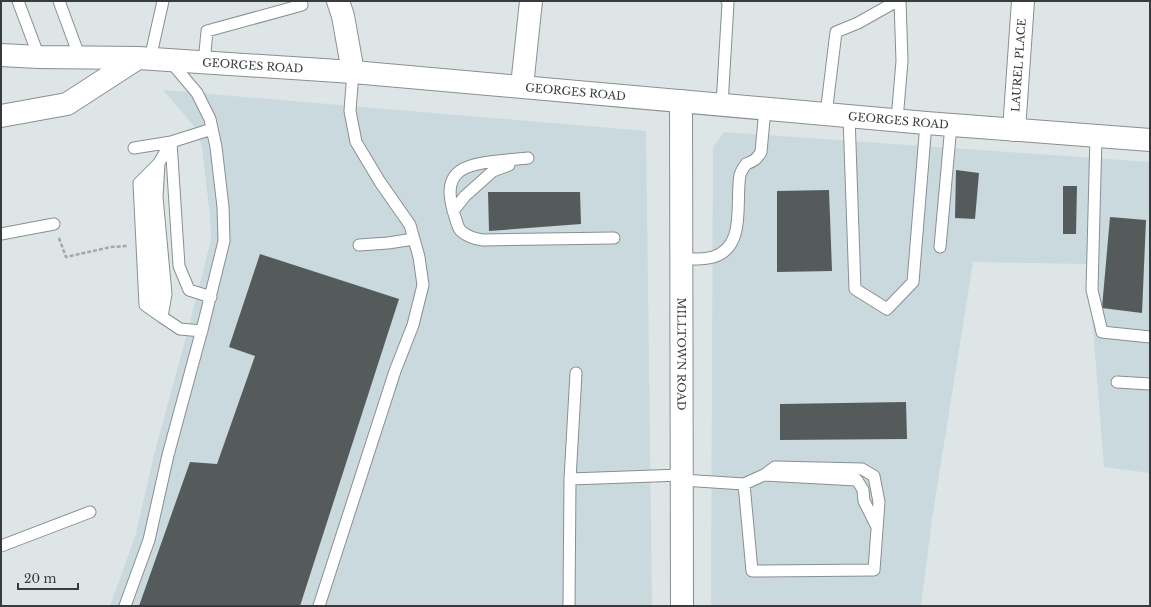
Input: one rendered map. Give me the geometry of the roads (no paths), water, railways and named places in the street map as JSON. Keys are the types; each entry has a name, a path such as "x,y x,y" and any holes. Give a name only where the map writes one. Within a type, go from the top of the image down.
{"street":[{"path":"338,1 343,16 353,72"},
{"path":"522,86 531,1"},
{"name":"LAUREL PLACE","path":"1014,130 1023,1"},
{"name":"GEORGES ROAD","path":"1,55 153,59 353,72 926,123 1150,140"},
{"path":"1,116 67,104 153,59"},
{"name":"MILLTOWN ROAD","path":"681,101 682,606"}],"lane":[{"path":"18,1 39,57"},
{"path":"59,1 80,58"},
{"path":"125,606 149,540 168,455 224,242 223,207 216,147 210,119 197,93 153,59 163,1"},
{"path":"204,63 207,32 302,5 301,1"},
{"path":"722,105 727,1"},
{"path":"826,114 836,32 858,23 899,1 902,61 897,120"},
{"path":"319,606 393,378 413,325 424,285 419,257 410,225 380,182 356,142 350,111 353,72"},
{"path":"682,259 710,258 721,254 728,247 736,234 741,173 746,164 753,162 758,158 761,152 765,109"},
{"path":"849,116 855,289 887,309 913,282 926,123"},
{"path":"940,247 952,125"},
{"path":"134,148 171,142 212,129"},
{"path":"1096,136 1092,290 1102,332 1150,338"},
{"path":"162,317 156,303 148,182 171,142"},
{"path":"171,142 179,266 190,290 210,297"},
{"path":"453,212 465,196 493,171 528,158 478,164 467,167 458,172 453,180 450,192 453,212 460,229 470,238 483,240 614,238"},
{"path":"158,163 139,183 145,305 180,329 202,330"},
{"path":"1,234 54,224"},
{"path":"359,245 414,239"},
{"path":"569,606 570,479 576,373"},
{"path":"1117,382 1150,384"},
{"path":"570,479 682,478 744,484 764,475 775,467 862,469 874,476 878,502 874,570 752,571 744,484"},
{"path":"764,475 857,480 863,490 864,501 877,526"},
{"path":"1,546 90,512"}]}
